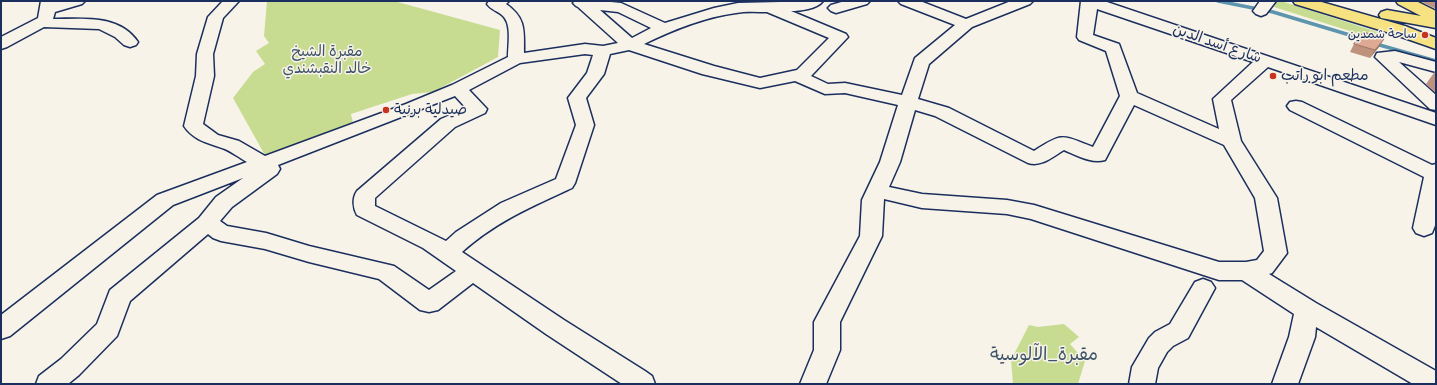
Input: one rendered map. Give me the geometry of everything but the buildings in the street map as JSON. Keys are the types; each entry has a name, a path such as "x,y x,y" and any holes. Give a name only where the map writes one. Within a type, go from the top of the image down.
{"main road":[{"path":"1301,1 1400,24 1436,23"},
{"path":"1328,1 1400,24 1436,44"},
{"path":"1396,1 1400,24"},
{"path":"1404,1 1436,17"}],"street":[{"path":"1,44 23,31 47,10 77,1"},
{"path":"49,384 108,330 119,296 207,223 224,202 270,170 263,163 232,145 211,139 193,126 205,76 205,54 216,17 231,1"},
{"path":"501,1 495,4 510,14 516,25 516,59"},
{"path":"621,8 638,1"},
{"path":"1,329 165,200 412,108 458,89 516,59 585,49 603,51 630,45 664,28 719,11 738,8 798,6 815,1"},
{"path":"836,8 862,1"},
{"path":"906,1 966,24"},
{"path":"813,384 827,350 828,322 871,236 873,200 890,162 921,62 966,24 1025,1"},
{"path":"1089,1 1085,37 1112,48 1129,96 1231,141"},
{"name":"شارع أسد الدين","path":"1089,1 1436,119"},
{"path":"582,2 621,8 664,28"},
{"path":"582,2 630,45 708,70 760,83 803,74 840,37 769,7"},
{"path":"47,10 49,24 98,23 109,26 122,34 130,42"},
{"path":"447,253 464,238 509,208 565,183 585,125 577,98 595,74 603,51"},
{"path":"1436,67 1395,56 1383,57 1436,105"},
{"path":"877,191 922,201 974,206 1007,207 1034,212 1219,271 1246,271 1264,267 1276,253 1266,198 1231,141 1222,99 1266,60"},
{"path":"796,75 825,89 845,88 908,102 942,112 1035,159 1062,142 1098,156 1129,96"},
{"path":"458,89 478,109 448,123 364,196 365,210 431,242 555,327 642,384"},
{"path":"1296,106 1435,172 1424,228"},
{"path":"207,223 221,233 266,242 309,254 386,272 429,303 473,271"},
{"path":"1246,271 1308,310 1436,384"},
{"path":"1142,384 1145,367 1158,345 1164,339 1179,331 1203,288"},
{"path":"1285,384 1302,337 1308,310"}],"green space":[{"name":"مقبرة الشيخ خالد النقبشندي","path":"267,1 394,1 500,30 498,57 433,92 412,94 351,114 355,132 266,157 233,98 253,72 265,64 256,51 269,43 264,36"},
{"path":"1277,1 1384,34 1381,41 1274,7"},
{"name":"مقبرة_الآلوسية","path":"1064,324 1079,337 1070,344 1085,361 1078,384 1013,384 1011,360 1029,325 1038,327"}],"waterway":[{"path":"1218,1 1273,12 1363,39"},
{"path":"1376,44 1436,61"}],"place":[{"name":"ساحة شمدين","path":"1425,35"},
{"name":"مطعم ابو راتب","path":"1273,76"},
{"name":"صيدلية برنية","path":"386,110"}]}
